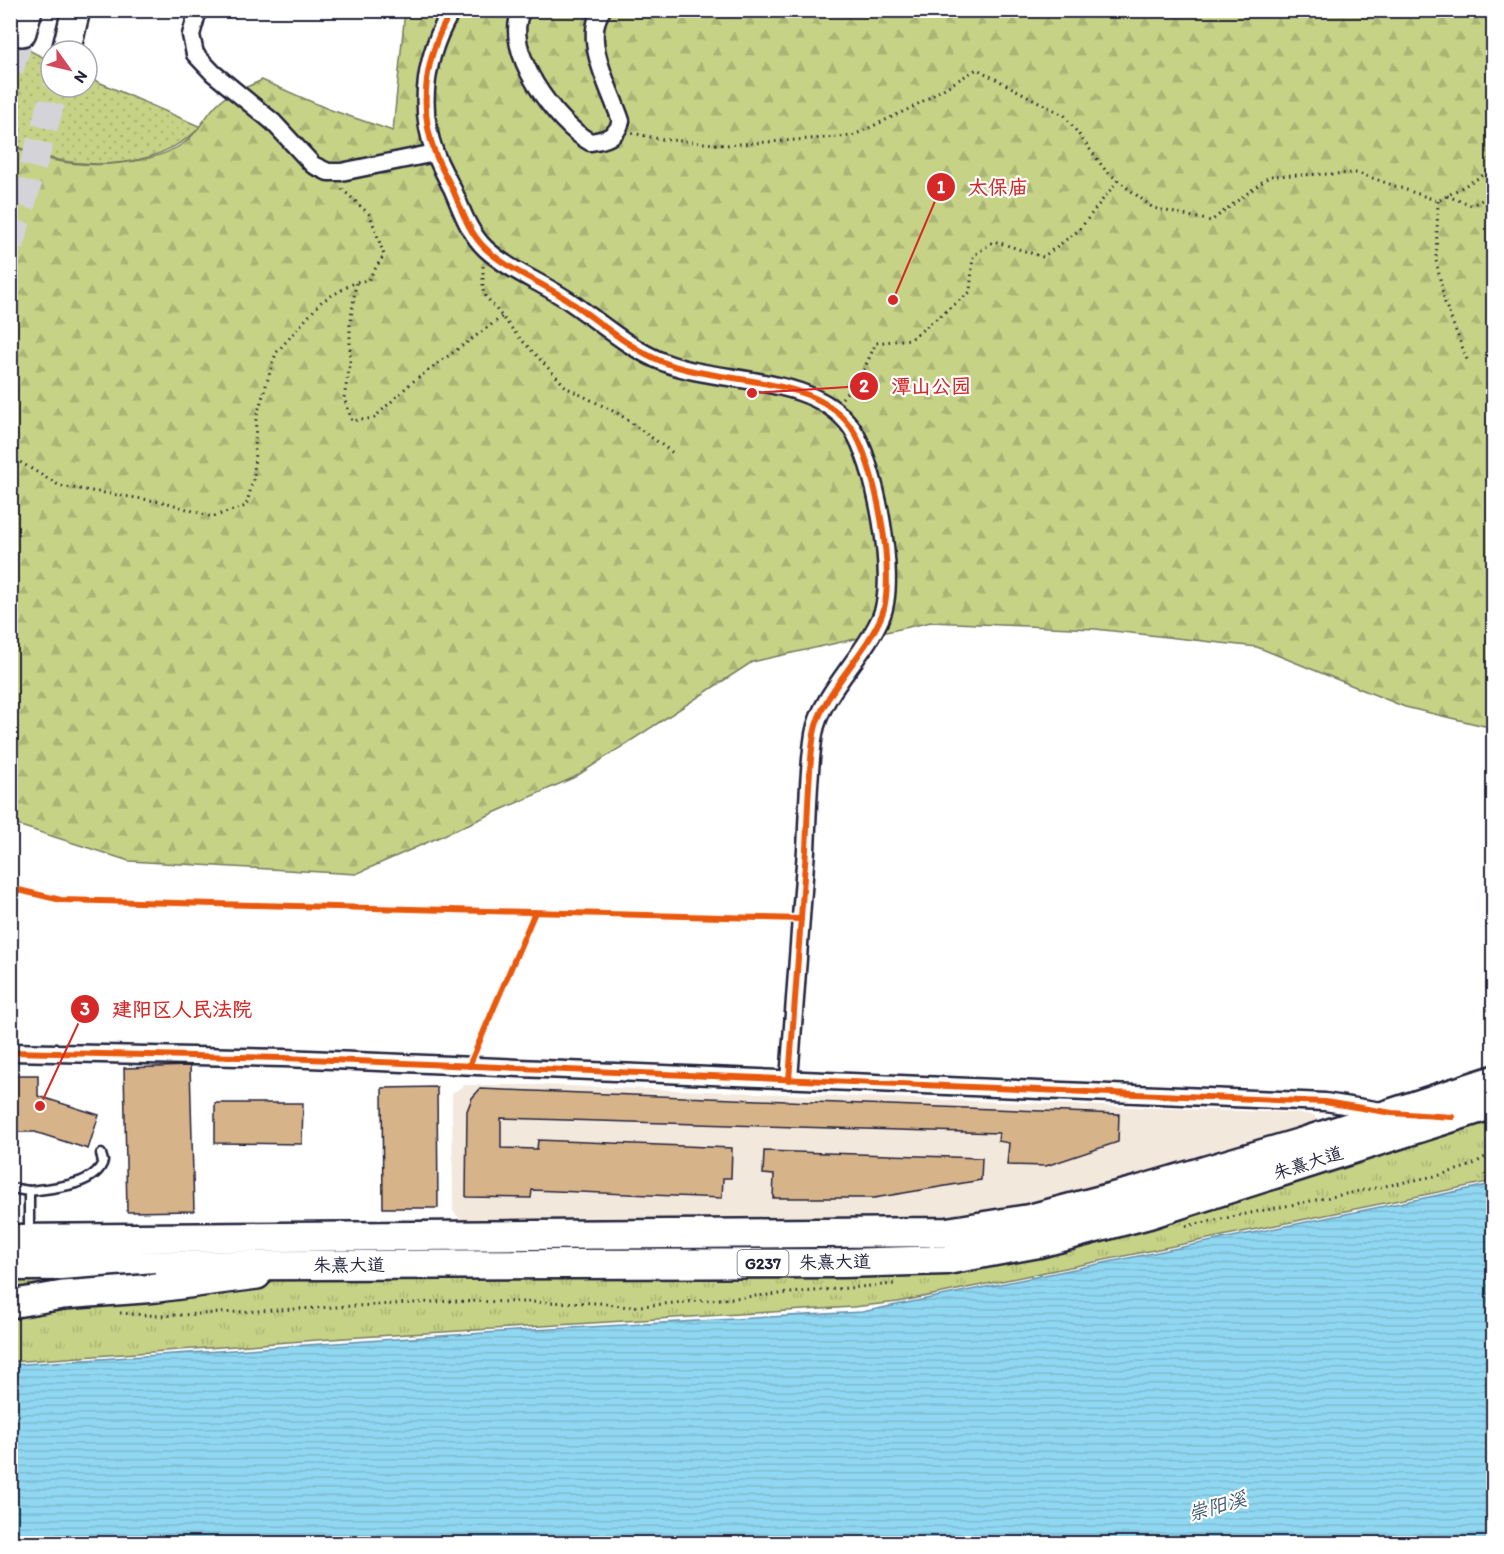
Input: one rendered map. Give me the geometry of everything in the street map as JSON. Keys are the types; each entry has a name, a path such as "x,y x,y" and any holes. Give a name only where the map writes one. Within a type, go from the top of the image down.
{"highway":[{"name":"朱熹大道","path":"20,1239 947,1232 1029,1219 1140,1190 1300,1143 1494,1080"},
{"name":"朱熹大道","path":"10,1266 843,1263 947,1260 1039,1243 1149,1214 1494,1104"}],"main road":[{"path":"69,39 76,10"},
{"path":"10,1304 63,1295 157,1287 337,1265"}],"street":[{"path":"198,10 191,35 195,54 213,73 273,122 313,165 328,172 341,172 435,153"},
{"path":"452,10 434,42 426,75 427,123 435,153 471,231 483,246 503,263 561,295 645,355 688,370 789,388 812,396 849,423 861,443 877,498 889,580 888,597 882,617 817,721 789,1080"},
{"path":"522,10 517,29 522,58 530,75 562,119 590,142 612,137 619,130 621,121 594,41 597,18 602,10"},
{"path":"10,1052 284,1058 1324,1102 1392,1113 1452,1118"}],"lane":[{"path":"10,1188 29,1191 53,1188 96,1173 103,1161 101,1154"},
{"path":"20,1239 29,1191"}],"path":[{"path":"619,130 660,139 726,145 852,136 913,107 977,69 1065,116 1106,171 1153,208 1211,222 1270,176 1358,173 1438,201 1494,169"},
{"path":"10,456 60,486 168,503 212,517 246,506 254,477 256,418 276,353 322,302 356,282 368,280 384,255 370,215 328,172"},
{"path":"832,409 860,378 876,343 911,339 970,292 973,256 994,241 1043,257 1079,230 1118,180"},
{"path":"1447,196 1472,205 1494,194"},
{"path":"1438,201 1436,261 1446,303 1468,362"},
{"path":"483,246 483,293 567,388 619,414 673,453"},
{"path":"356,282 350,325 350,363 344,398 352,421 374,418 411,383 502,317"}],"shaded area":[{"path":"465,1085 539,1085 1294,1113 1314,1115 1319,1123 1104,1190 994,1211 908,1219 463,1222 453,1211 452,1093"}],"green space":[{"path":"405,11 1493,11 1493,728 1405,707 1257,647 1095,629 931,622 752,662 575,777 356,874 129,861 11,823 10,143 27,152 72,163 122,163 146,159 184,143 221,100 262,80 328,109 393,131"},
{"path":"10,29 22,45 39,55 39,99 99,99 99,82 201,127 181,142 160,153 112,164 87,164 62,160 38,155 10,143"},
{"path":"1493,1111 1493,1181 898,1302 853,1307 359,1337 11,1362 11,1277 960,1263"}],"water":[{"name":"崇阳溪","path":"1493,1184 1493,1543 11,1543 11,1365 515,1331 862,1312"}],"building":[{"path":"190,1066 194,1211 127,1212 124,1068"},
{"path":"10,1075 38,1075 38,1096 99,1115 88,1149 35,1132 10,1132"},
{"path":"437,1087 438,1208 383,1208 382,1088"},
{"path":"480,1089 1119,1114 1118,1142 1046,1166 1007,1165 1009,1143 998,1141 999,1133 501,1118 501,1148 537,1149 538,1140 732,1148 731,1178 723,1178 722,1198 532,1190 531,1198 466,1197 467,1111 472,1098"},
{"path":"215,1103 303,1103 302,1144 215,1143"},
{"path":"764,1151 982,1158 981,1180 874,1198 773,1198 774,1175 763,1174"}],"tunnel":[{"path":"10,70 22,32"},
{"path":"10,246 53,99"}],"cycle path":[{"path":"452,10 430,61 426,116 429,135 437,158 466,221 480,243 506,264 561,296 627,343 651,357 686,369 764,383 813,397 834,410 851,427 868,465 876,492 885,549 886,600 874,632 825,704 814,734 809,777 806,850 789,1080"},
{"path":"10,888 61,900 801,919"},
{"path":"469,1066 535,912"},
{"path":"10,1052 284,1058 1325,1102 1392,1113 1452,1117"}],"place":[{"name":"太保庙","path":"893,300"},
{"name":"潭山公园","path":"752,393"},
{"name":"建阳区人民法院","path":"40,1106"}]}
